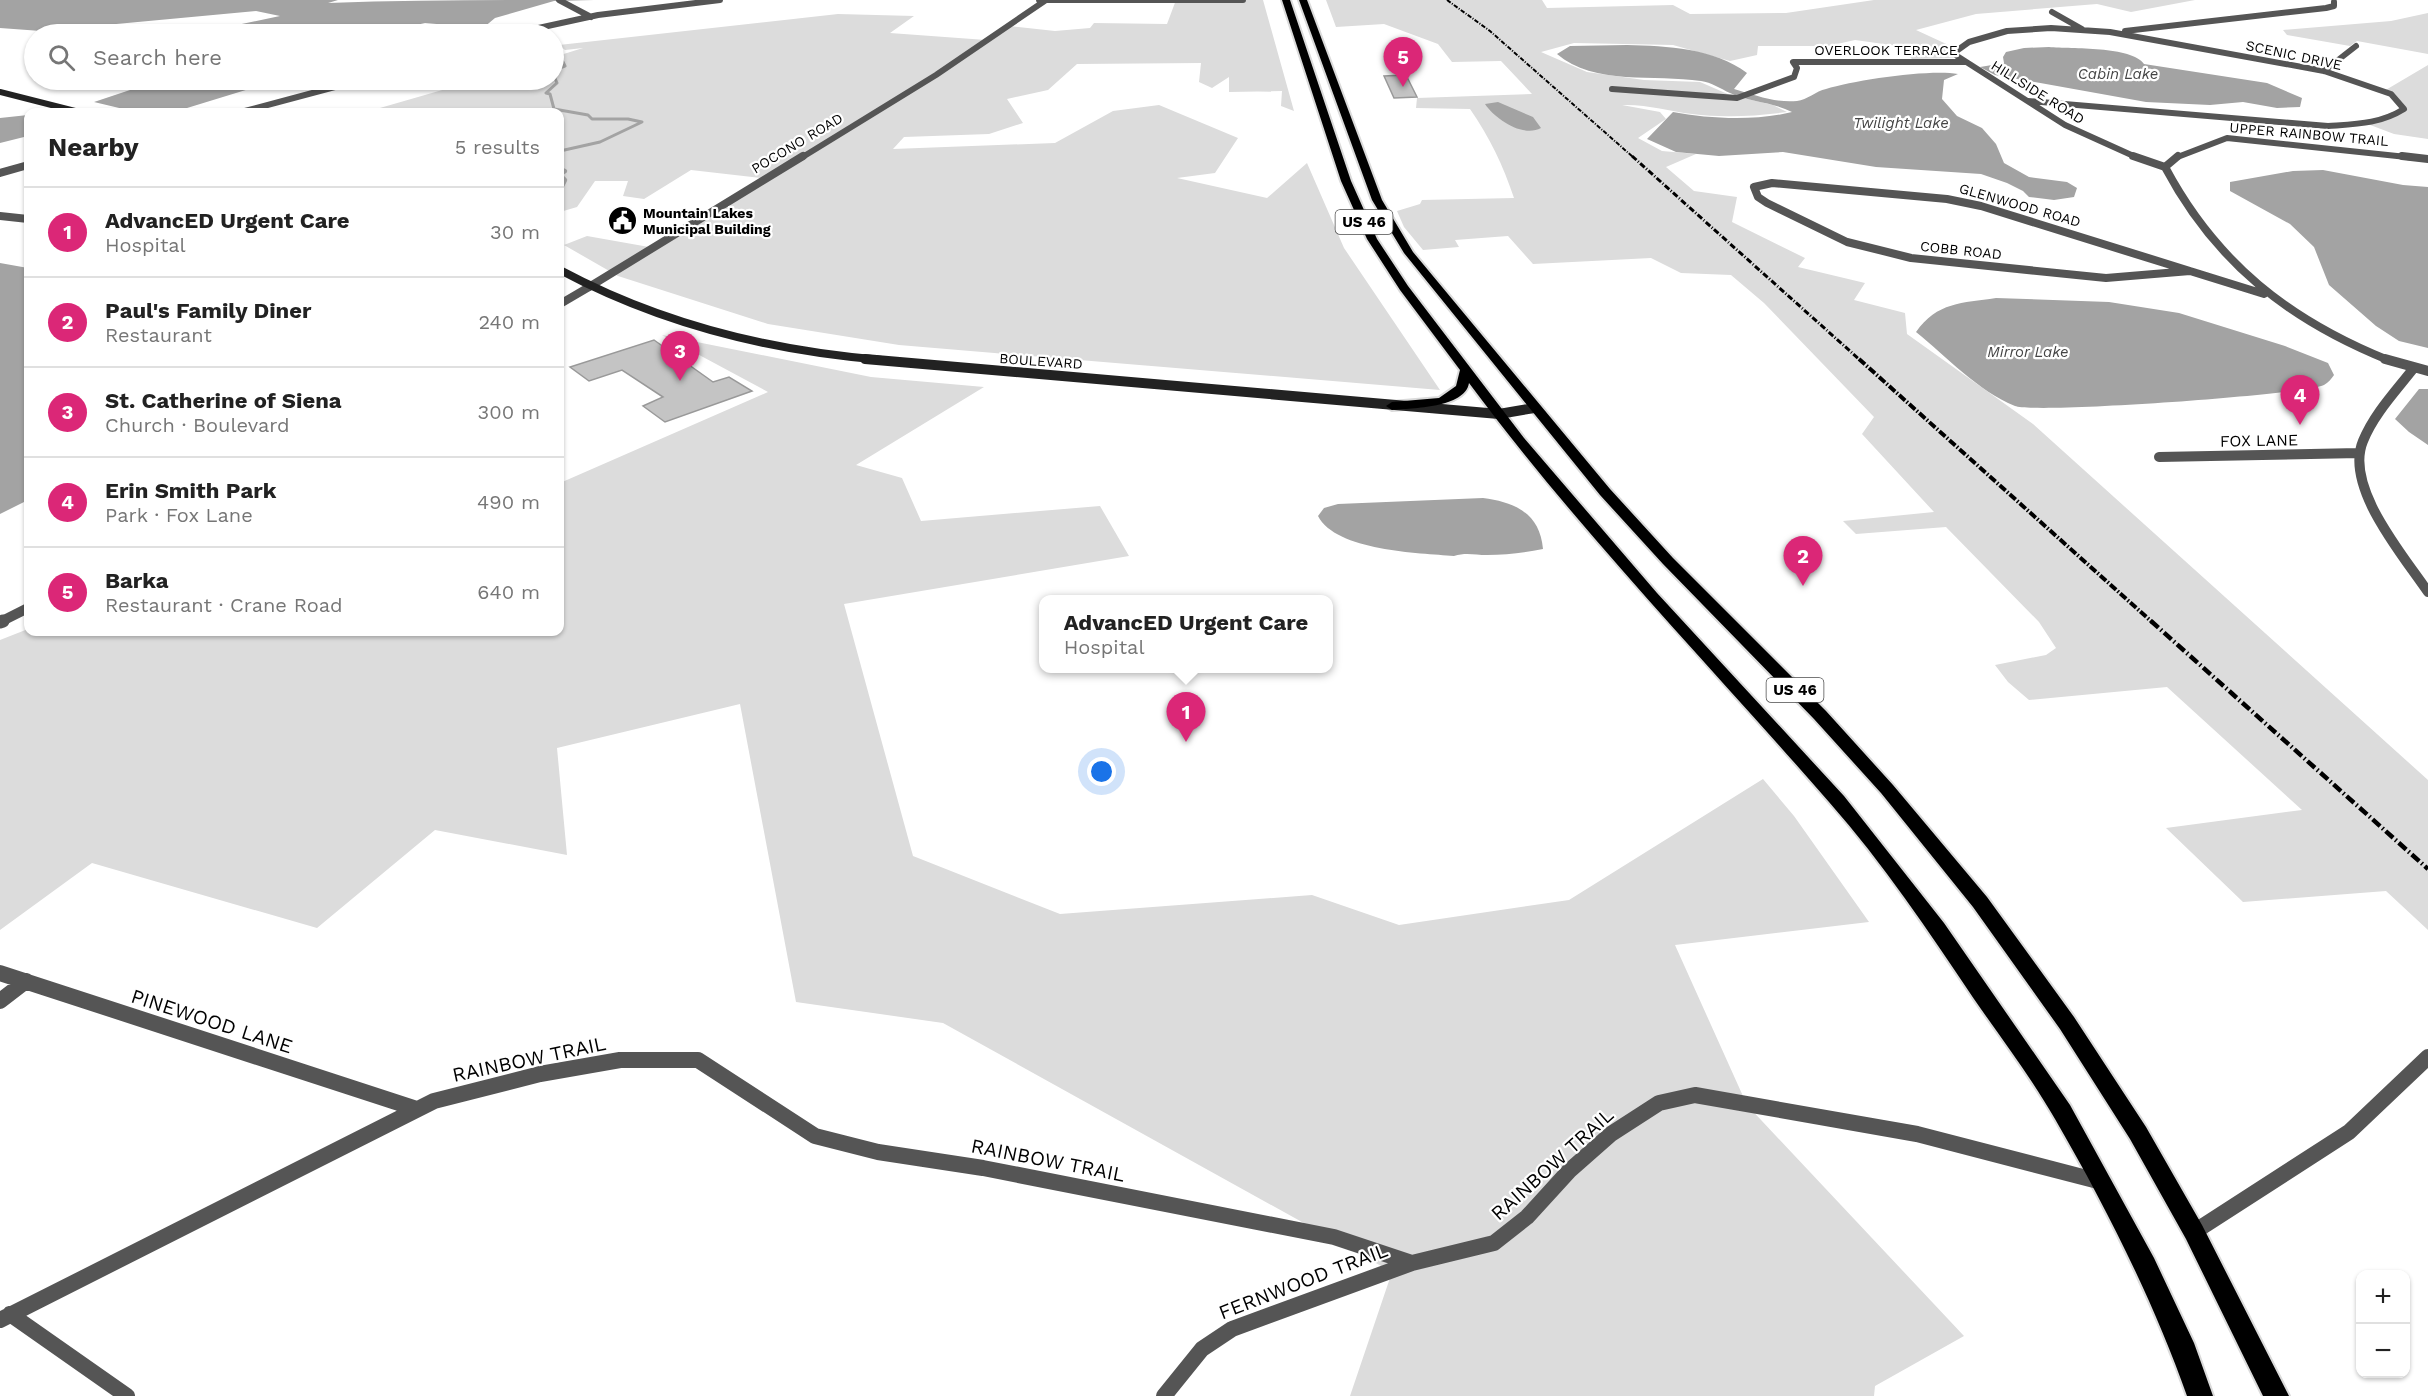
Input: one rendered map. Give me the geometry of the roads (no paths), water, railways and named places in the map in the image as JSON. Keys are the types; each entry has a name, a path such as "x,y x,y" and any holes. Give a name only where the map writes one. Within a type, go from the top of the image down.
{"highway":[{"name":"US 46","path":"1286,0 1346,182 1372,239 1404,288 1465,371 1581,514 1838,800 1937,928 2062,1111 2145,1265 2181,1344 2200,1396"},
{"name":"US 46","path":"1304,0 1377,200 1424,274 1534,408 1652,544 1820,715 1887,789 1980,902 2067,1023 2138,1133 2194,1232 2276,1396"},
{"path":"1392,405 1442,401 1462,388 1465,371"}],"main road":[{"path":"0,92 63,108"},
{"name":"BOULEVARD","path":"564,272 589,286 663,317 796,349 854,358 1499,414 1534,408"}],"street":[{"path":"558,24 591,17 720,0"},
{"path":"1032,0 1243,0"},
{"name":"POCONO ROAD","path":"564,302 936,75 1045,0"},
{"path":"560,2 591,17"},
{"path":"2114,33 2326,8 2334,6 2334,2"},
{"path":"2052,12 2083,30"},
{"name":"SCENIC DRIVE","path":"1966,62 1955,52 1973,39 1986,34 2028,30 2083,30 2114,33 2324,71 2391,94 2404,108 2400,113 2387,117 2342,126 2285,124 2028,101"},
{"path":"2324,71 2356,46"},
{"name":"OVERLOOK TERRACE","path":"1612,89 1737,98 1794,77 1797,68 1793,62 1966,62"},
{"name":"HILLSIDE ROAD","path":"1966,62 2076,130 2118,151 2165,167"},
{"path":"256,108 324,90"},
{"path":"2229,132 2233,118"},
{"name":"UPPER RAINBOW TRAIL","path":"2165,167 2176,157 2229,132 2428,159"},
{"path":"0,172 24,166"},
{"path":"2165,167 2196,221 2264,294 2347,343 2413,369 2428,371"},
{"name":"GLENWOOD ROAD","path":"1761,183 1829,187 1958,201 2033,221 2264,294"},
{"name":"COBB ROAD","path":"1761,183 1754,187 1758,197 1830,235 1862,246 1911,258 2106,278 2192,271"},
{"path":"0,216 24,219"},
{"path":"2413,369 2381,409 2359,453 2360,470 2371,506 2428,592"},
{"name":"FOX LANE","path":"2159,457 2359,453"},
{"path":"0,622 24,610"},
{"name":"PINEWOOD LANE","path":"0,973 417,1109"},
{"path":"0,1001 26,981"},
{"path":"2194,1232 2349,1132 2428,1058"},
{"name":"RAINBOW TRAIL","path":"5,1317 434,1101 540,1074 620,1060 698,1060 815,1136 878,1152 983,1168 1334,1237 1412,1263 1494,1243 1527,1217 1569,1171 1611,1134 1659,1104 1695,1095 1917,1134 2098,1181"},
{"name":"FERNWOOD TRAIL","path":"1164,1396 1202,1349 1232,1329 1412,1263"},
{"path":"5,1317 128,1396"}],"water":[{"path":"0,0 338,0 328,3 594,0 554,1 495,18 488,24 242,24 280,16 256,11 116,24 24,24 24,30 0,28"},
{"name":"Twilight Lake","path":"1627,45 1690,50 1720,58 1747,73 1734,89 1781,101 1801,100 1822,90 1873,79 1912,74 1958,74 1944,80 1942,99 1957,116 1982,128 1996,144 2004,163 2029,177 2067,182 2077,188 2074,197 2054,200 2029,197 2023,191 2007,183 1981,174 1876,167 1783,152 1719,156 1676,152 1647,139 1673,112 1733,118 1763,117 1792,112 1738,96 1705,82 1626,77 1589,71 1557,54 1570,46"},
{"name":"Cabin Lake","path":"2049,47 2114,51 2137,58 2144,64 2267,83 2302,98 2300,107 2277,108 2243,102 2210,105 2146,102 1995,75 1980,67 2004,63 2003,57 2006,52 2024,48"},
{"path":"130,90 246,90 187,108 119,108 94,102"},
{"path":"1498,102 1533,117 1541,128 1526,131 1502,121 1485,104"},
{"path":"24,115 24,137 0,143 0,118"},
{"path":"2323,170 2403,185 2428,187 2428,348 2399,341 2376,326 2329,285 2314,247 2290,224 2230,191 2230,182 2293,171"},
{"path":"0,263 24,267 24,502 0,514"},
{"name":"Mirror Lake","path":"1996,298 2109,302 2179,313 2285,346 2328,363 2334,375 2324,385 2270,394 2116,406 2033,408 2015,406 1988,392 1916,332 1924,322 1942,309 1961,303"},
{"path":"2419,389 2428,389 2428,445 2395,419"},
{"path":"1483,498 1515,506 1524,512 1537,526 1543,549 1522,553 1454,556 1400,551 1342,537 1328,528 1318,516 1324,508 1338,504"}],"waterway":[{"path":"549,90 546,93 550,94 554,108"},
{"path":"564,111 588,115 592,119 628,119 642,122 600,142 564,150"}],"railway":[{"path":"1447,0 1490,31 1634,158"},
{"path":"1632,156 1860,360"},
{"path":"1859,359 2152,622"},
{"path":"2151,621 2428,869"}],"place":[{"name":"Barka","path":"1403,87"},
{"name":"Mountain Lakes Municipal Building","path":"622,221"},
{"name":"St. Catherine of Siena","path":"680,381"},
{"name":"Erin Smith Park","path":"2300,425"},
{"name":"Paul's Family Diner","path":"1803,586"},
{"name":"AdvancED Urgent Care","path":"1186,742"}]}
